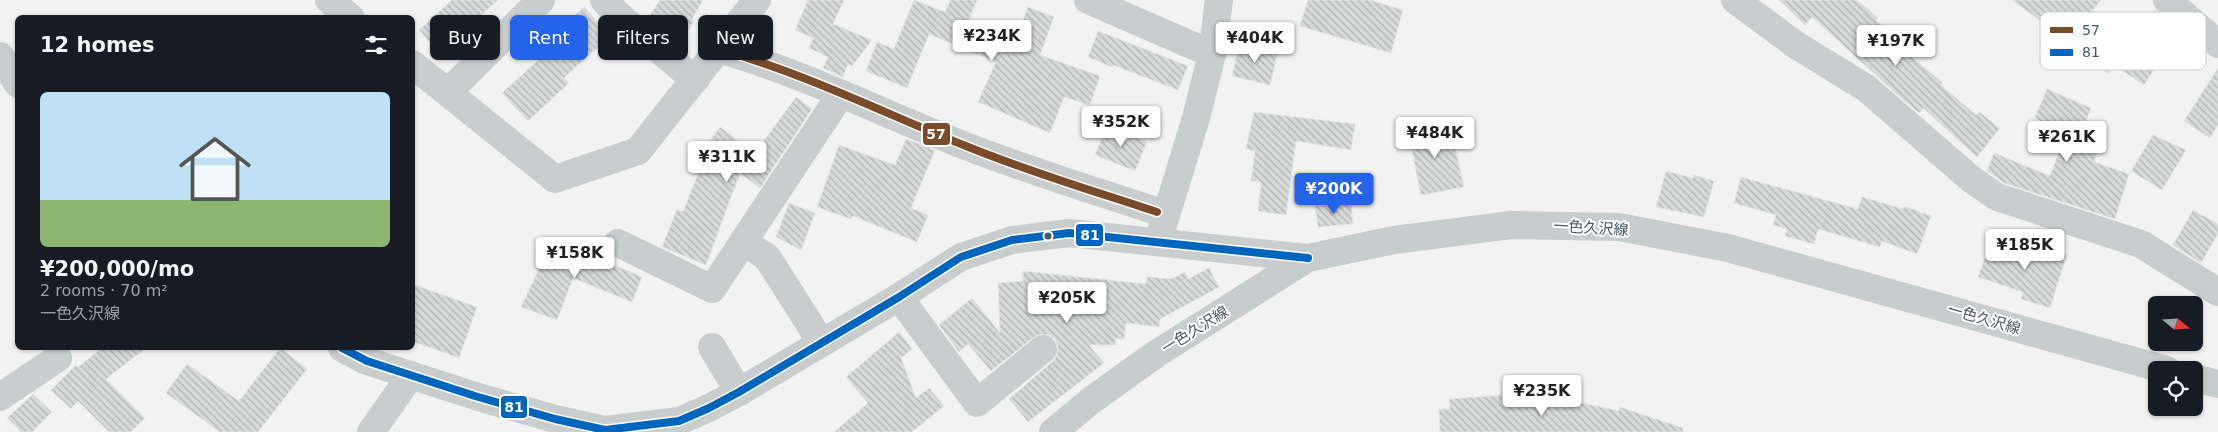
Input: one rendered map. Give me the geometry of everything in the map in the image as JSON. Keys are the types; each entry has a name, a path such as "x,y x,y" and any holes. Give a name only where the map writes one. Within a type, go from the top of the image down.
{"main road":[{"name":"一色久沢線","path":"1053,432 1093,399 1156,354 1308,258 1394,240 1511,225 1619,227 1728,248 2148,365"},
{"path":"2203,380 2218,384"}],"street":[{"path":"328,0 347,15"},
{"path":"604,0 695,80"},
{"path":"745,15 757,0"},
{"path":"1088,0 1212,54"},
{"path":"1159,241 1165,214 1196,118 1212,54 1219,0"},
{"path":"1735,0 1796,45 1866,88 1971,179 1997,197 2140,244 2218,292"},
{"path":"2167,0 2181,12"},
{"path":"448,92 503,53 545,5"},
{"path":"2206,34 2218,44"},
{"path":"0,56 15,79"},
{"path":"415,66 555,179 638,151 710,60"},
{"path":"748,60 841,94 968,147 1165,214"},
{"path":"618,242 712,289 841,94"},
{"path":"346,350 367,361 555,419 605,430 633,429 679,421 740,392 899,297 960,257 1012,240 1069,233 1308,258"},
{"path":"743,242 767,256 821,342"},
{"path":"899,297 977,403 1043,349"},
{"path":"712,347 740,392"},
{"path":"0,397 58,358"},
{"path":"371,432 411,375"}],"building":[{"path":"452,0 498,0 481,15 436,15"},
{"path":"660,0 703,0 688,30 688,15 650,15"},
{"path":"808,0 844,0 833,24 872,40 852,66 848,64 843,77 823,68 828,57 809,48 813,38 795,30"},
{"path":"914,0 945,12 950,0 977,0 968,22 972,23 970,28 1014,45 1028,7 1054,17 1040,55 1100,76 1090,105 1064,97 1050,133 978,102 996,62 929,34 907,88 866,71 877,42 894,49"},
{"path":"1308,0 1370,0 1403,10 1391,53 1300,26"},
{"path":"1779,0 1857,0 1899,40 1896,44 1943,83 1941,85 1976,115 1979,112 2000,128 1977,157 1923,108 1919,113 1900,97 1812,17 1805,25"},
{"path":"2012,0 2101,0 2091,12 2040,12 2040,21"},
{"path":"584,7 598,23 598,47 588,56 588,15 575,15"},
{"path":"430,20 430,42 419,30"},
{"path":"1098,31 1188,66 1178,90 1088,57"},
{"path":"1240,42 1278,51 1270,85 1232,76"},
{"path":"538,60 584,60 564,78 569,83 528,121 502,93"},
{"path":"2218,68 2218,125 2210,138 2184,121"},
{"path":"2122,70 2154,70 2144,85"},
{"path":"2047,89 2091,108 2078,140 2099,148 2094,162 2129,174 2115,219 2004,183 1987,171 1994,153 2050,176 2063,141 2035,117"},
{"path":"796,97 812,109 760,188 740,173 706,265 662,247 677,209 683,212 703,161 698,157 720,127 755,153"},
{"path":"1254,112 1355,124 1351,150 1296,141 1286,215 1258,211 1261,182 1251,181 1255,151 1246,149"},
{"path":"1432,120 1436,136 1452,133 1464,187 1421,195 1407,126"},
{"path":"1107,126 1147,142 1135,171 1095,155"},
{"path":"2153,135 2186,150 2162,190 2131,171"},
{"path":"906,139 935,150 911,208 928,215 917,242 853,216 851,219 817,207 839,145 895,165"},
{"path":"1666,171 1693,178 1694,175 1714,181 1704,217 1656,207"},
{"path":"1741,177 1858,209 1862,197 1903,209 1904,206 1931,216 1917,254 1882,241 1880,247 1818,229 1814,244 1785,236 1787,229 1773,225 1776,215 1734,203"},
{"path":"789,203 815,213 801,250 776,237"},
{"path":"1351,203 1353,224 1318,227 1315,206"},
{"path":"2193,210 2218,224 2218,234 2201,263 2173,245"},
{"path":"553,239 642,277 632,302 573,278 557,320 521,307"},
{"path":"1992,239 2035,254 2038,245 2067,254 2050,308 2021,299 2023,292 1978,277"},
{"path":"1209,268 1219,287 1160,319 1159,327 1126,323 1124,339 1115,338 1116,345 1089,345 1104,363 1028,422 1009,399 1053,361 1057,355 1058,347 1055,339 1049,335 1041,334 1034,337 991,371 968,344 959,352 939,325 972,298 1000,333 998,283 1023,281 1023,271 1146,284 1147,277 1171,279 1185,272 1188,279"},
{"path":"415,285 477,307 459,358 415,342"},
{"path":"899,332 912,349 901,358 916,398 929,388 944,406 912,432 834,432 868,403 846,377"},
{"path":"99,350 143,350 106,379 145,418 131,432 109,432 78,401 71,409 51,390 76,365 78,367"},
{"path":"278,350 283,350 307,369 258,432 220,432 166,393 187,364 239,401"},
{"path":"33,394 52,412 32,432 21,432 7,418"},
{"path":"1506,395 1563,399 1619,411 1620,407 1683,428 1683,432 1440,432 1439,409 1450,409 1449,399"}],"transit line":[{"name":"57","path":"753,60 813,82 966,146 1062,181 1157,212"},
{"name":"81","path":"346,350 367,361 475,396 555,419 605,430 679,421 709,408 899,297 961,257 1012,240 1069,233 1308,258"}]}
